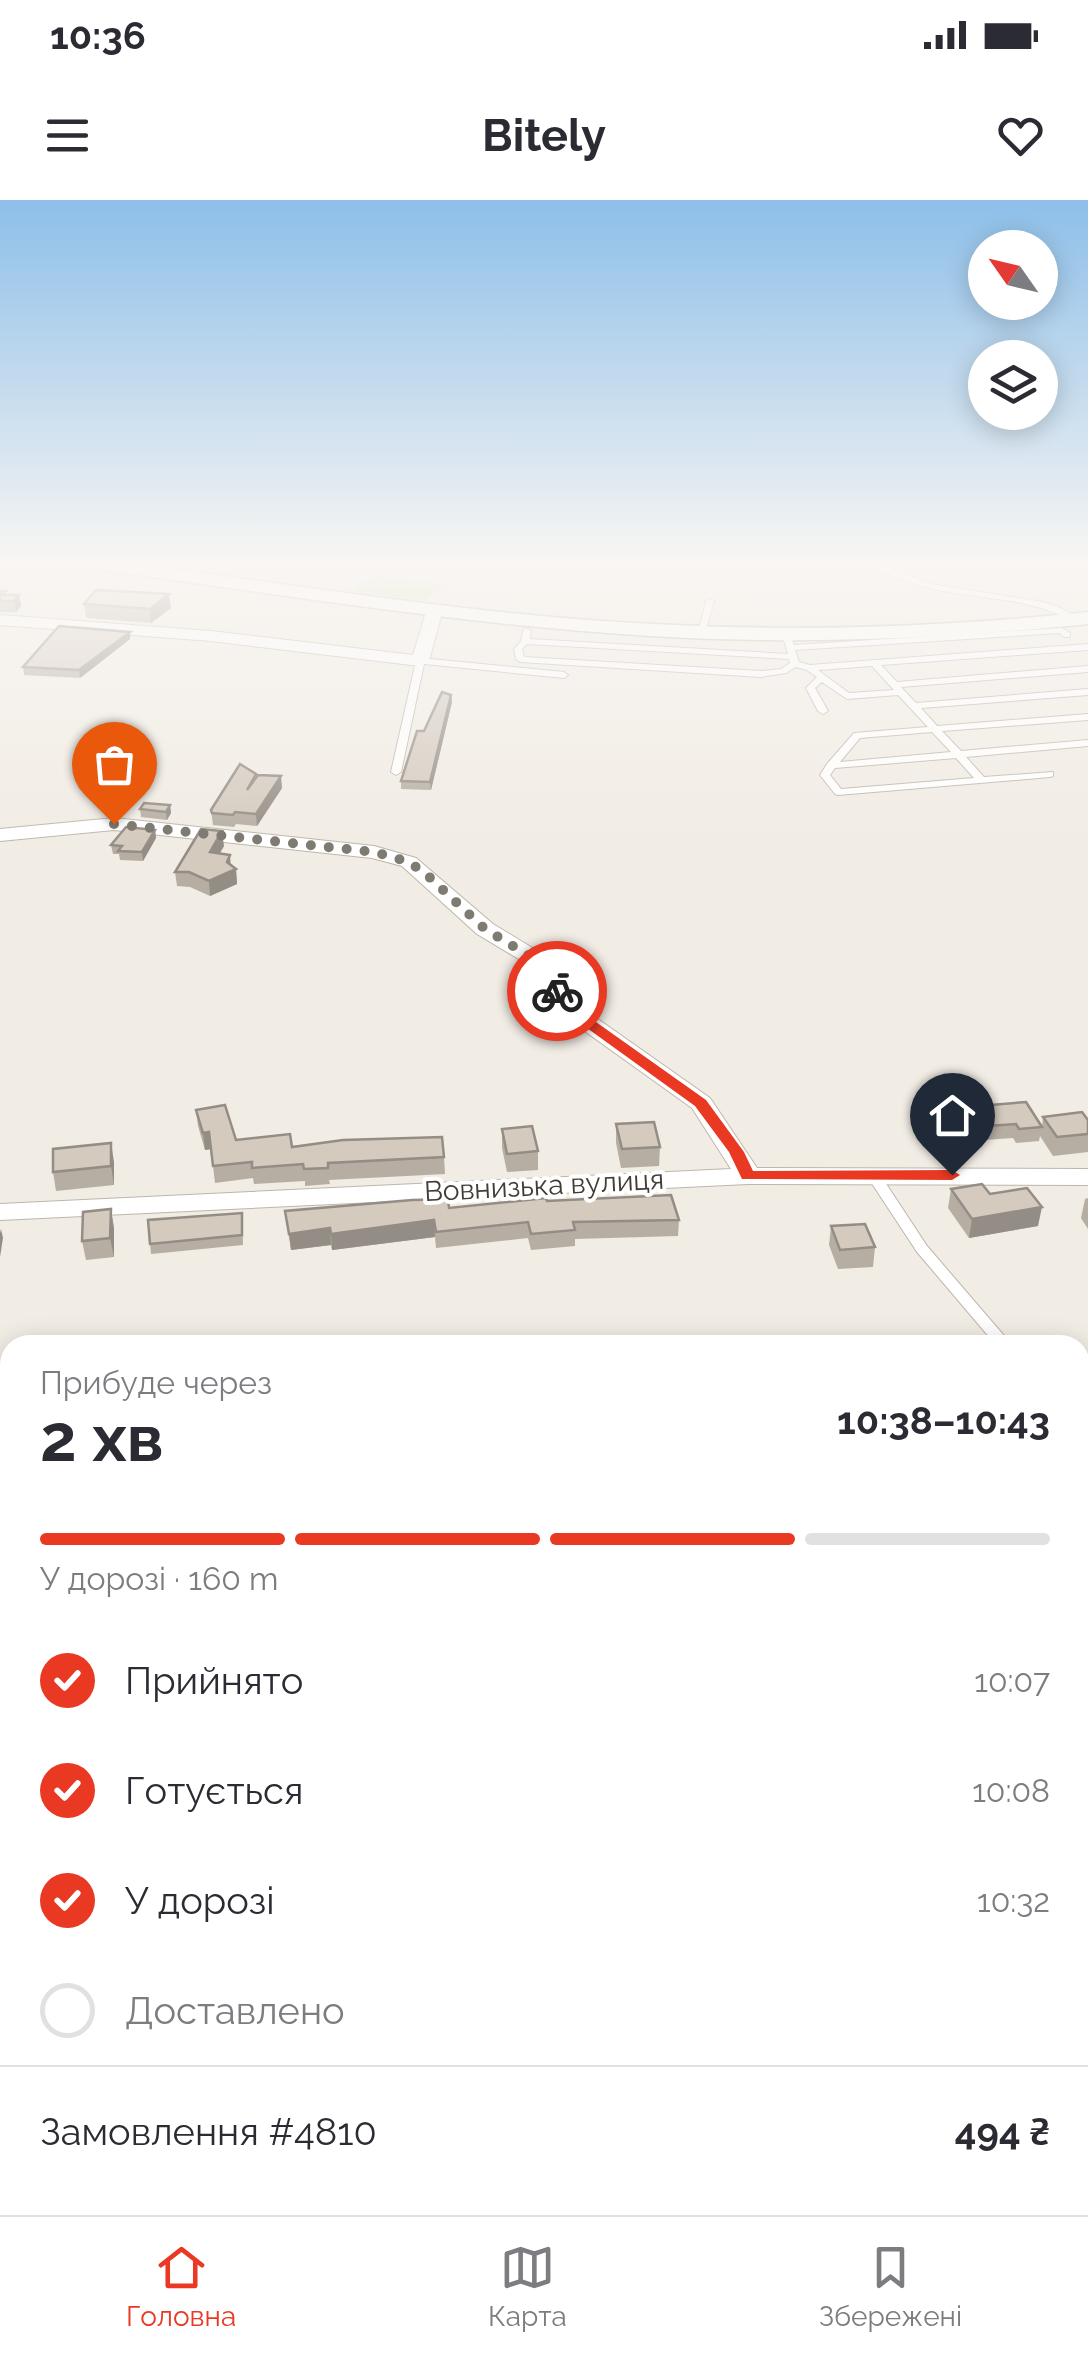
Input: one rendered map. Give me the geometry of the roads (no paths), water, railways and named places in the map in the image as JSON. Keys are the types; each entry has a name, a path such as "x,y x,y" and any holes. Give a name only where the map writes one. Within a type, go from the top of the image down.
{"street":[{"path":"400,659 421,659"},
{"path":"0,835 114,824 374,852 409,862 485,929 541,963 566,1007 701,1103 748,1176"},
{"name":"Вовнизька вулиця","path":"0,1212 748,1176 1088,1177"}],"lane":[{"path":"521,659 761,674 783,671 788,659"},
{"path":"800,659 820,679 847,696 1088,668"},
{"path":"810,668 927,659"},
{"path":"396,772 420,662 564,675"},
{"path":"874,663 981,779"},
{"path":"820,679 810,688 822,711"},
{"path":"914,706 1088,692"},
{"path":"1050,774 838,792 825,774 856,735 1088,716"},
{"path":"830,766 1088,743"},
{"path":"874,1176 922,1250 995,1335"}]}
